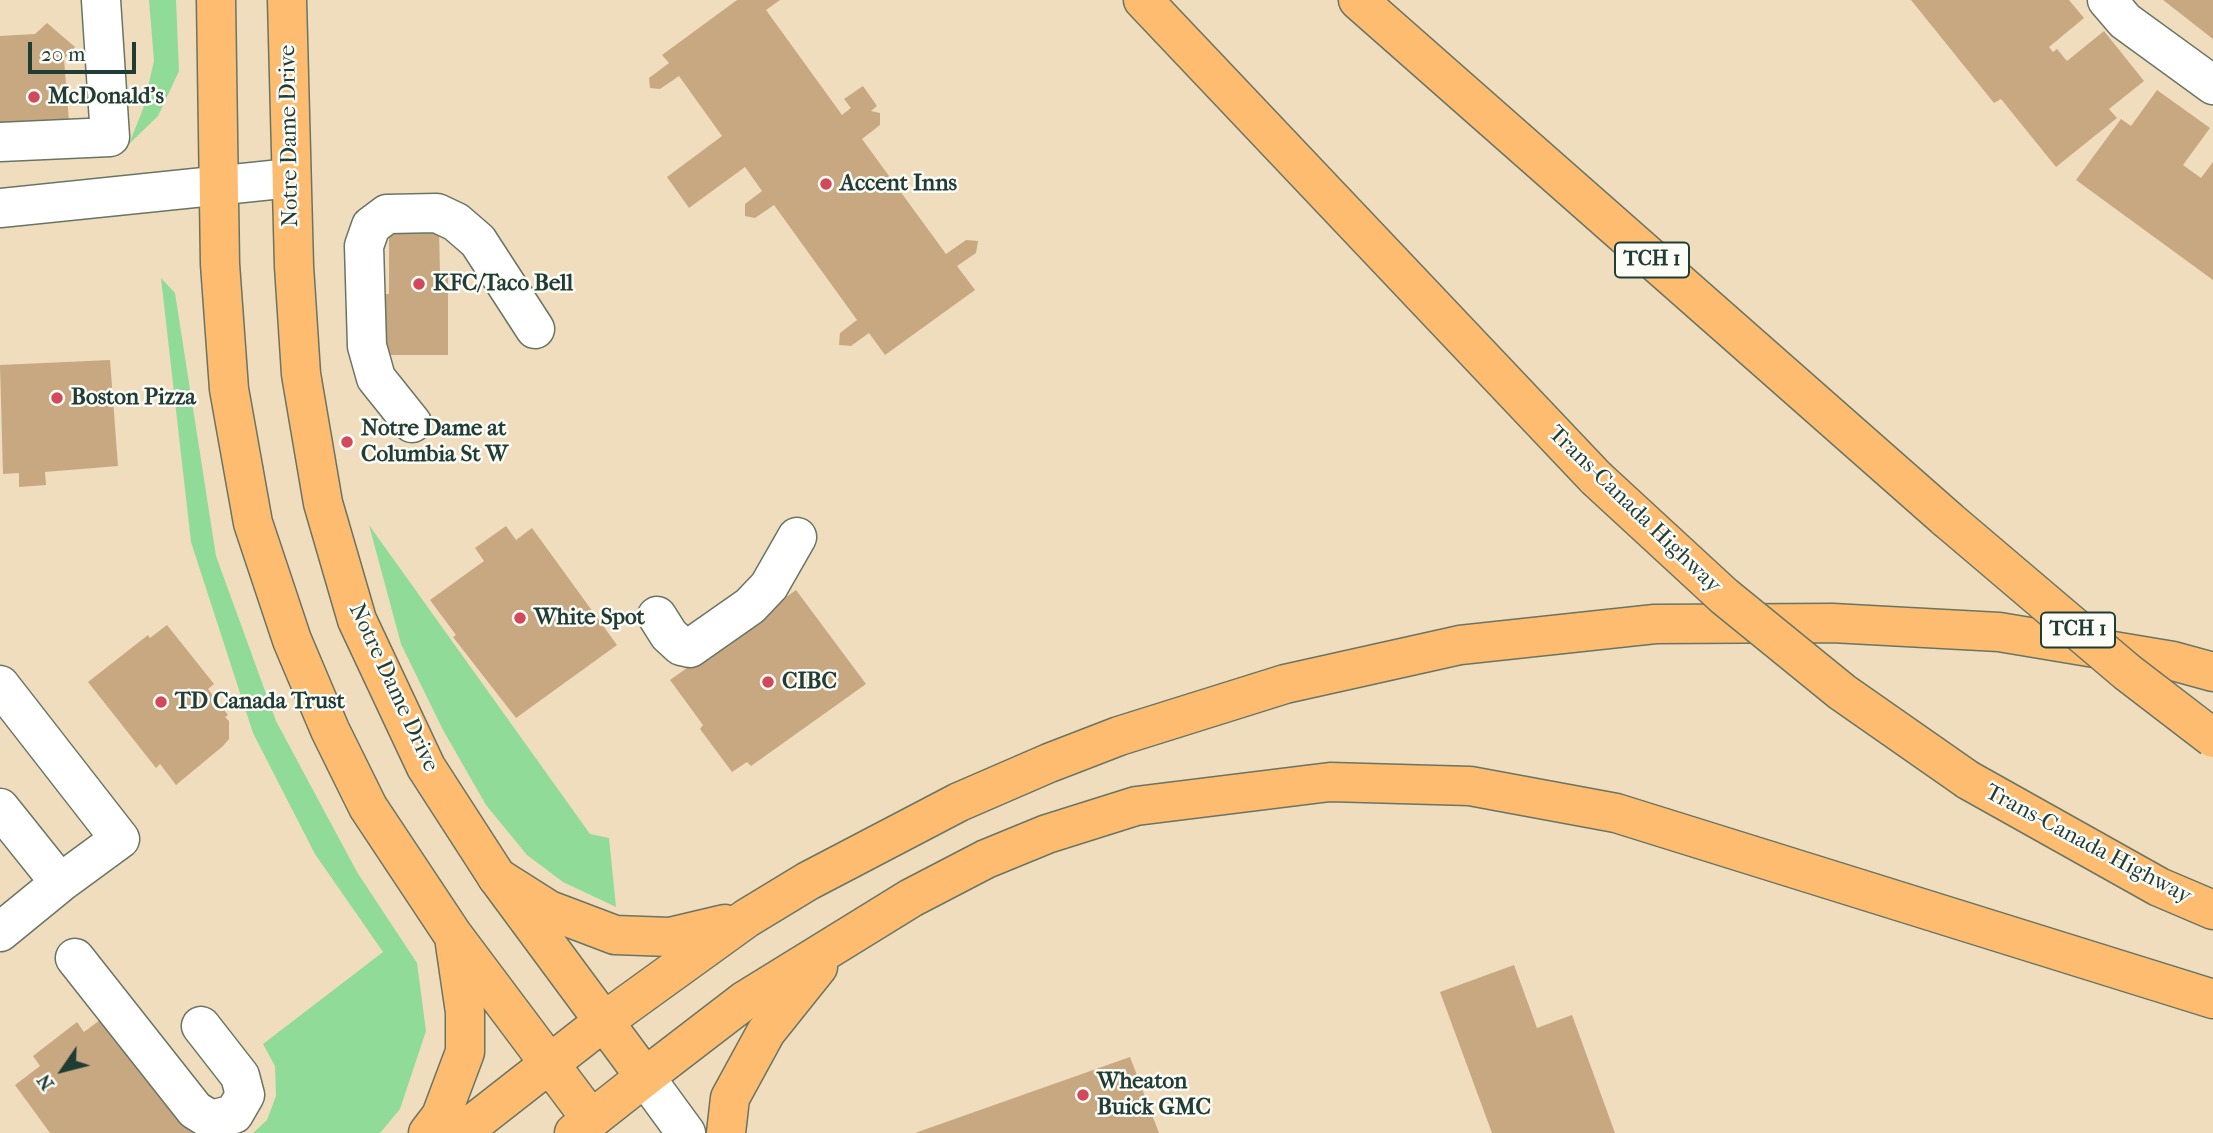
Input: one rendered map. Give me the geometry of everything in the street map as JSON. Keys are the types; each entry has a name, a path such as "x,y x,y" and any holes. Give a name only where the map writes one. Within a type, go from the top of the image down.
{"main road":[{"path":"216,0 220,264 229,389 253,523 292,639 330,730 368,807 453,935 549,1064 589,1128 645,1077 744,1001 911,898 986,859 1047,834 1136,806 1330,782 1470,786 1616,813 2213,999"},
{"name":"Notre Dame Drive","path":"287,0 291,178 301,374 323,503 357,620 426,767 497,877 645,1077"},
{"name":"Trans-Canada Highway","path":"1143,0 1595,478 1724,596 1842,692 1968,780 2159,887 2213,910"},
{"name":"TCH 1","path":"1358,0 1947,519 2127,672 2213,738"},
{"path":"461,1133 603,1022 747,918 808,881 959,802 1049,763 1119,736 1285,684 1460,645 1655,624 1832,623 1998,632 2173,661 2213,672"},
{"path":"497,877 549,910 615,935 670,937 747,918"},
{"path":"428,1133 441,1116 465,1052 465,1012 453,935"},
{"path":"726,1133 730,1098 766,1032 836,944"}],"street":[{"path":"0,142 110,137 101,0"},
{"path":"2107,0 2125,21 2213,85"},
{"path":"0,208 291,178"},
{"path":"412,423 376,378 367,346 364,246 371,226 387,214 437,213 456,222 478,240 535,329"},
{"path":"657,616 669,635 681,646 690,648 760,596 769,586 797,537"},
{"path":"0,685 120,839 0,932"},
{"path":"0,808 60,883"},
{"path":"75,958 195,1110 211,1120 234,1114 245,1095 240,1076 201,1026"},
{"name":"Notre Dame Drive","path":"645,1077 687,1133"}],"green space":[{"path":"149,0 176,0 179,71 158,116 129,144 143,109 154,61"},
{"path":"161,278 175,293 216,556 276,721 357,872 417,963 426,1031 400,1109 380,1133 253,1133 267,1120 276,1096 275,1066 263,1044 383,952 315,854 253,733 191,542"},
{"path":"369,525 590,834 609,838 616,907 563,882 527,855 486,805 443,730 401,644"}],"building":[{"name":"Accent Inns","path":"737,0 780,0 766,10 842,115 851,108 844,99 863,86 877,106 871,111 880,113 880,125 862,139 946,254 966,240 978,241 976,253 957,266 975,290 885,355 869,333 851,346 839,345 840,333 857,320 774,205 755,218 745,216 745,204 762,191 745,167 689,208 667,177 722,136 679,76 660,89 650,88 649,78 669,63 662,55"},
{"path":"1911,0 2069,0 2084,18 2049,47 2053,52 2057,49 2067,61 2104,31 2144,81 2109,109 2117,118 2056,167 2001,99 1994,103"},
{"path":"2163,0 2213,0 2213,39"},
{"name":"McDonald's","path":"47,23 75,47 64,59 70,134 0,137 0,36 35,34"},
{"path":"2157,90 2210,128 2183,165 2201,178 2213,162 2213,280 2076,180 2121,119 2131,126"},
{"name":"KFC/Taco Bell","path":"439,229 440,273 448,273 448,355 382,355 382,294 389,294 389,230"},
{"name":"Boston Pizza","path":"110,360 118,466 45,472 46,485 19,487 19,473 3,474 0,365"},
{"name":"White Spot","path":"506,526 516,540 532,528 617,645 516,718 453,637 456,635 430,600 484,561 475,548"},
{"name":"CIBC","path":"796,590 866,684 751,766 747,762 732,772 700,729 703,725 670,680"},
{"name":"TD Canada Trust","path":"167,625 214,684 208,689 228,715 225,717 229,721 229,739 176,785 160,764 156,768 88,682 148,635 150,638"},
{"path":"1514,965 1537,1028 1572,1015 1615,1133 1492,1133 1440,992"},
{"path":"112,1011 196,1133 50,1133 15,1085 40,1066 33,1056 77,1022 84,1032"},
{"name":"Wheaton Buick GMC","path":"1130,1057 1159,1133 915,1133"}],"place":[{"name":"McDonald's","path":"34,97"},
{"name":"Accent Inns","path":"826,184"},
{"name":"KFC/Taco Bell","path":"419,284"},
{"name":"Boston Pizza","path":"57,398"},
{"name":"Notre Dame at Columbia St W","path":"347,442"},
{"name":"White Spot","path":"520,618"},
{"name":"CIBC","path":"768,682"},
{"name":"TD Canada Trust","path":"161,702"},
{"name":"Wheaton Buick GMC","path":"1083,1095"}]}
